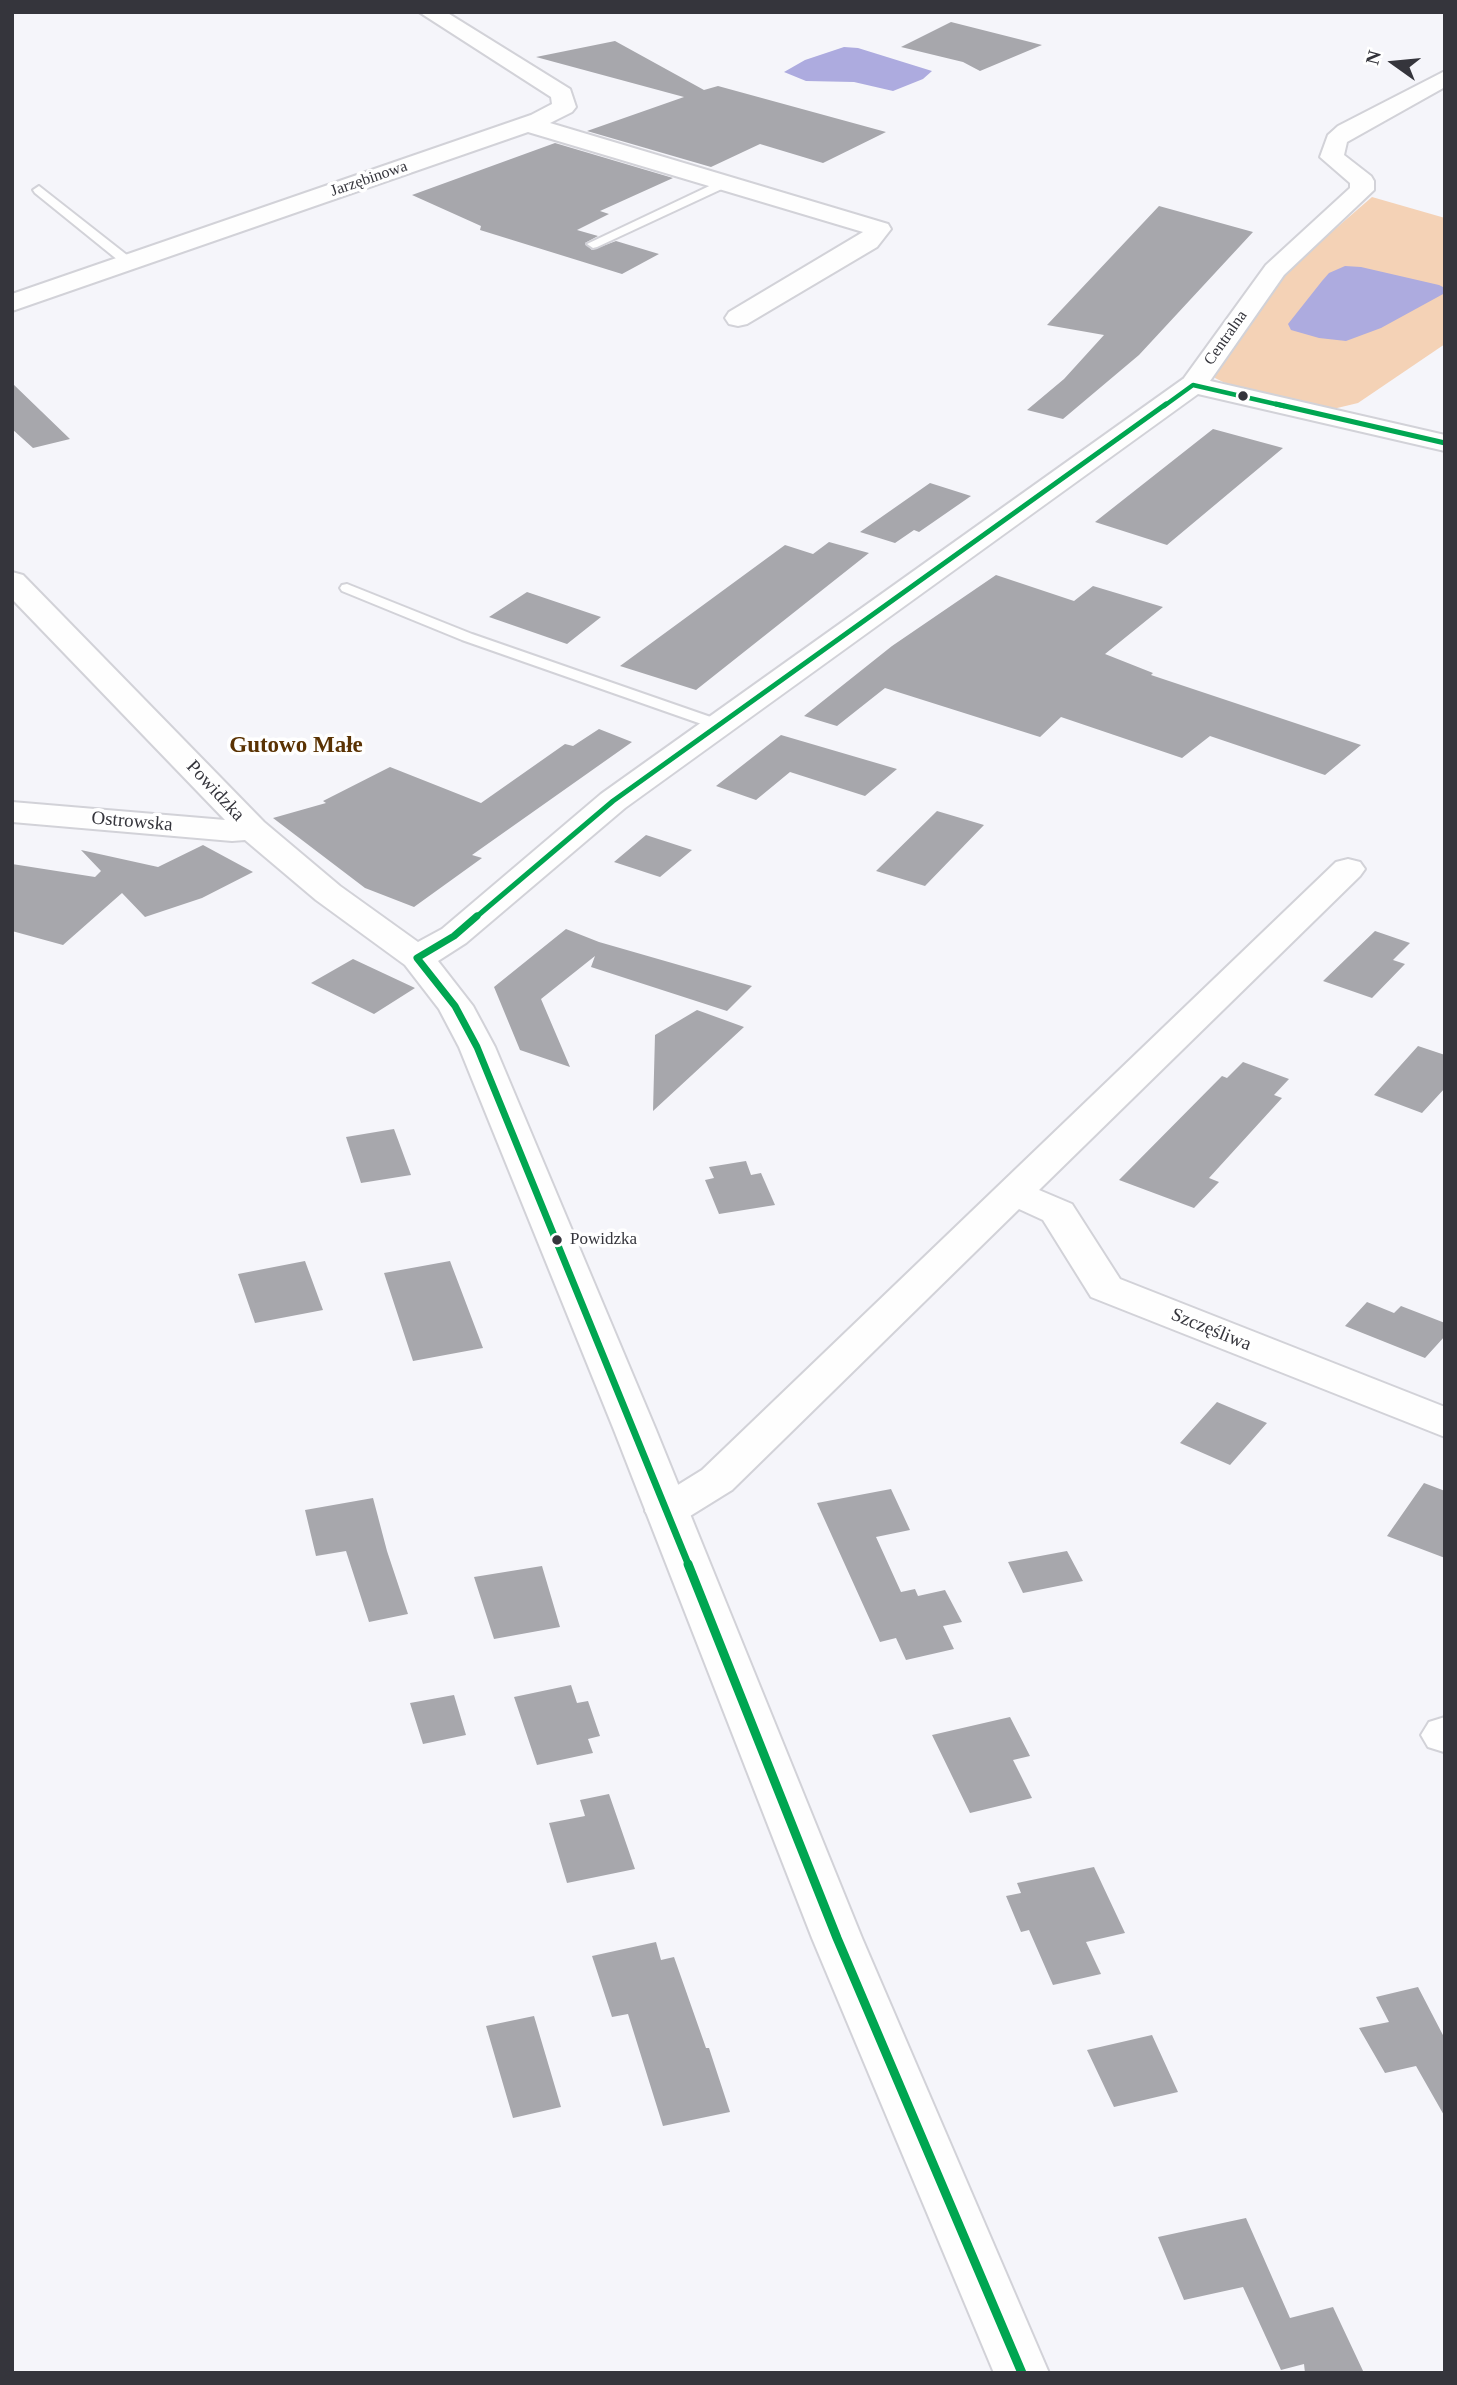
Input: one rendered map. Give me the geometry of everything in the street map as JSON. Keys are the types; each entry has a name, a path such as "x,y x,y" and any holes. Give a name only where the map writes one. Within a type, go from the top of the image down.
{"street":[{"name":"Jarzębinowa","path":"12,303 527,124 564,107 562,94 430,12"},
{"name":"Centralna","path":"417,958 454,936 613,801 1193,385 1275,271 1362,190 1362,181 1332,157 1336,140 1346,131 1445,78"},
{"path":"527,124 879,229 868,242 738,318"},
{"path":"1193,385 1445,443"},
{"name":"Powidzka","path":"12,581 251,829 328,893 417,958 455,1006 477,1046 667,1511 837,1938 1022,2373"},
{"name":"Ostrowska","path":"12,812 232,831 251,829"},
{"path":"667,1511 718,1480 1348,869"},
{"name":"Szczęśliwa","path":"1014,1193 1058,1212 1105,1288 1445,1423"}],"lane":[{"path":"593,244 722,184"},
{"path":"39,190 128,262"},
{"path":"347,588 467,637 719,725"}],"shaded area":[{"path":"1372,197 1445,218 1445,344 1358,403 1333,409 1235,388 1215,378 1216,367 1282,275"}],"water":[{"path":"844,47 858,48 932,71 923,79 893,91 854,82 806,81 784,72 805,60"},
{"path":"1345,266 1361,267 1439,285 1445,288 1445,293 1381,328 1346,341 1319,338 1291,330 1288,324 1322,281 1329,273"}],"building":[{"path":"951,22 1042,45 980,71 963,62 901,47"},
{"path":"615,41 704,90 718,86 886,132 823,163 760,144 711,167 587,131 684,97 536,57"},
{"path":"555,143 673,178 600,211 609,214 577,230 598,236 585,243 592,250 616,241 659,254 622,274 480,230 481,226 412,195"},
{"path":"1159,206 1253,232 1139,355 1063,419 1027,410 1064,379 1104,335 1047,325"},
{"path":"12,383 70,439 33,448 12,429"},
{"path":"1213,429 1283,448 1167,545 1095,522"},
{"path":"930,483 971,496 919,532 914,530 895,543 860,532"},
{"path":"829,542 869,553 696,690 620,666 785,545 813,554"},
{"path":"996,575 1074,601 1093,586 1163,607 1105,654 1153,673 1151,675 1361,745 1325,775 1210,736 1182,758 1061,717 1040,737 885,688 837,726 804,716 892,646"},
{"path":"527,592 601,617 567,644 489,617"},
{"path":"599,729 632,742 472,855 482,858 414,907 365,888 273,818 326,803 323,801 390,767 481,803 565,744 573,746"},
{"path":"781,735 897,769 865,796 790,772 756,800 716,786"},
{"path":"937,811 984,825 925,886 876,871"},
{"path":"646,835 692,850 660,877 614,862"},
{"path":"203,845 253,872 202,898 145,917 122,893 63,945 12,931 12,864 95,877 101,871 81,850 158,867"},
{"path":"566,929 599,942 752,986 727,1011 591,967 595,956 541,999 570,1067 520,1050 494,987"},
{"path":"1375,931 1410,943 1393,960 1405,964 1372,998 1323,981"},
{"path":"353,959 415,988 374,1014 311,983"},
{"path":"697,1010 744,1027 653,1111 655,1035"},
{"path":"1418,1046 1445,1055 1445,1088 1422,1113 1374,1095"},
{"path":"1243,1062 1289,1079 1274,1095 1282,1098 1209,1178 1219,1182 1194,1208 1119,1180 1222,1076 1227,1078"},
{"path":"394,1129 411,1175 361,1183 346,1137"},
{"path":"746,1161 751,1175 761,1173 775,1205 719,1214 705,1180 714,1178 709,1167"},
{"path":"305,1261 323,1310 255,1323 238,1274"},
{"path":"450,1261 483,1348 413,1361 384,1273"},
{"path":"1367,1302 1394,1313 1401,1306 1445,1323 1445,1336 1425,1358 1345,1326"},
{"path":"1217,1402 1267,1423 1230,1465 1180,1443"},
{"path":"1424,1483 1445,1491 1445,1558 1387,1536"},
{"path":"891,1489 910,1530 876,1537 901,1592 915,1589 918,1596 945,1590 962,1622 943,1626 954,1649 906,1660 896,1638 880,1642 817,1503"},
{"path":"373,1498 408,1614 369,1622 346,1551 316,1556 305,1510"},
{"path":"1067,1551 1083,1581 1023,1593 1008,1562"},
{"path":"542,1566 560,1627 494,1639 474,1577"},
{"path":"571,1685 577,1703 588,1701 600,1736 588,1739 593,1753 537,1765 514,1697"},
{"path":"454,1695 466,1735 423,1744 410,1703"},
{"path":"1010,1717 1030,1756 1013,1760 1032,1798 970,1813 932,1735"},
{"path":"609,1794 635,1869 567,1883 549,1823 585,1816 580,1800"},
{"path":"1094,1867 1125,1933 1086,1942 1101,1974 1053,1985 1029,1930 1021,1932 1006,1896 1021,1893 1017,1883"},
{"path":"656,1942 661,1960 674,1957 730,2112 663,2126 628,2014 612,2017 592,1956"},
{"path":"1418,1987 1445,2039 1445,2117 1416,2066 1385,2073 1359,2028 1389,2022 1376,1997"},
{"path":"534,2016 561,2107 513,2118 486,2026"},
{"path":"1152,2035 1178,2092 1114,2107 1087,2050"},
{"path":"1246,2218 1290,2318 1333,2307 1364,2373 1305,2373 1304,2364 1281,2370 1243,2287 1184,2300 1158,2237"}],"transit line":[{"path":"1022,2373 837,1938 635,1430 477,1047 455,1006 417,958 454,936 613,801 1193,385 1445,443"}],"place":[{"name":"Powidzka","path":"557,1240"}],"district":[{"name":"Gutowo Małe","path":"296,746"}]}
